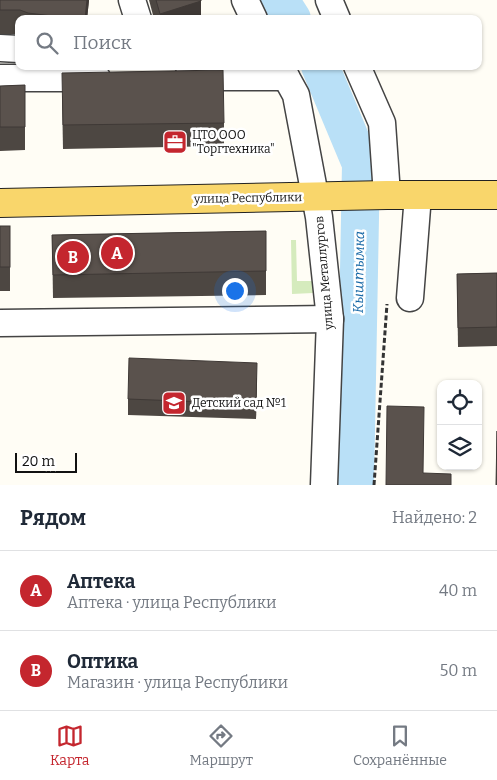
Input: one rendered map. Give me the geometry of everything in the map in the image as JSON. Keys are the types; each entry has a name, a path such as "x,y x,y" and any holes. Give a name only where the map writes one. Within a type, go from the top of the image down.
{"main road":[{"name":"улица Республики","path":"0,203 315,196 497,195"}],"street":[{"path":"132,0 137,15"},
{"path":"245,0 252,15"},
{"path":"329,0 335,15"},
{"path":"0,48 15,49"},
{"path":"359,70 382,123 369,196"},
{"path":"168,77 283,71"},
{"name":"улица Металлургов","path":"283,71 296,96 319,217 330,319 324,485"},
{"path":"0,78 118,78"},
{"path":"410,298 418,195"},
{"path":"0,323 330,319"}],"green space":[{"path":"291,240 296,240 297,281 313,281 316,290 313,293 292,294"}],"building":[{"path":"0,0 87,0 85,15 44,15 20,10 0,10"},
{"path":"156,0 201,0 201,1 160,14"},
{"path":"223,70 224,123 63,125 62,73"},
{"path":"25,85 25,127 0,127 0,86"},
{"path":"0,226 10,226 10,267 0,267"},
{"path":"266,231 266,271 53,275 52,235"},
{"path":"497,273 497,327 458,328 457,274"},
{"path":"129,358 257,363 256,404 128,399"},
{"path":"387,406 424,407 423,473 451,474 451,485 386,485"},
{"path":"497,431 497,485 496,485"}],"waterway":[{"name":"Кыштымка","path":"280,0 289,15"},
{"name":"Кыштымка","path":"322,70 361,164 355,485"}],"place":[{"name":"ЦТО ООО \"Торгтехника\"","path":"175,142"},
{"name":"Аптека","path":"117,253"},
{"name":"Оптика","path":"73,257"},
{"name":"Детский сад №1","path":"174,403"}]}
